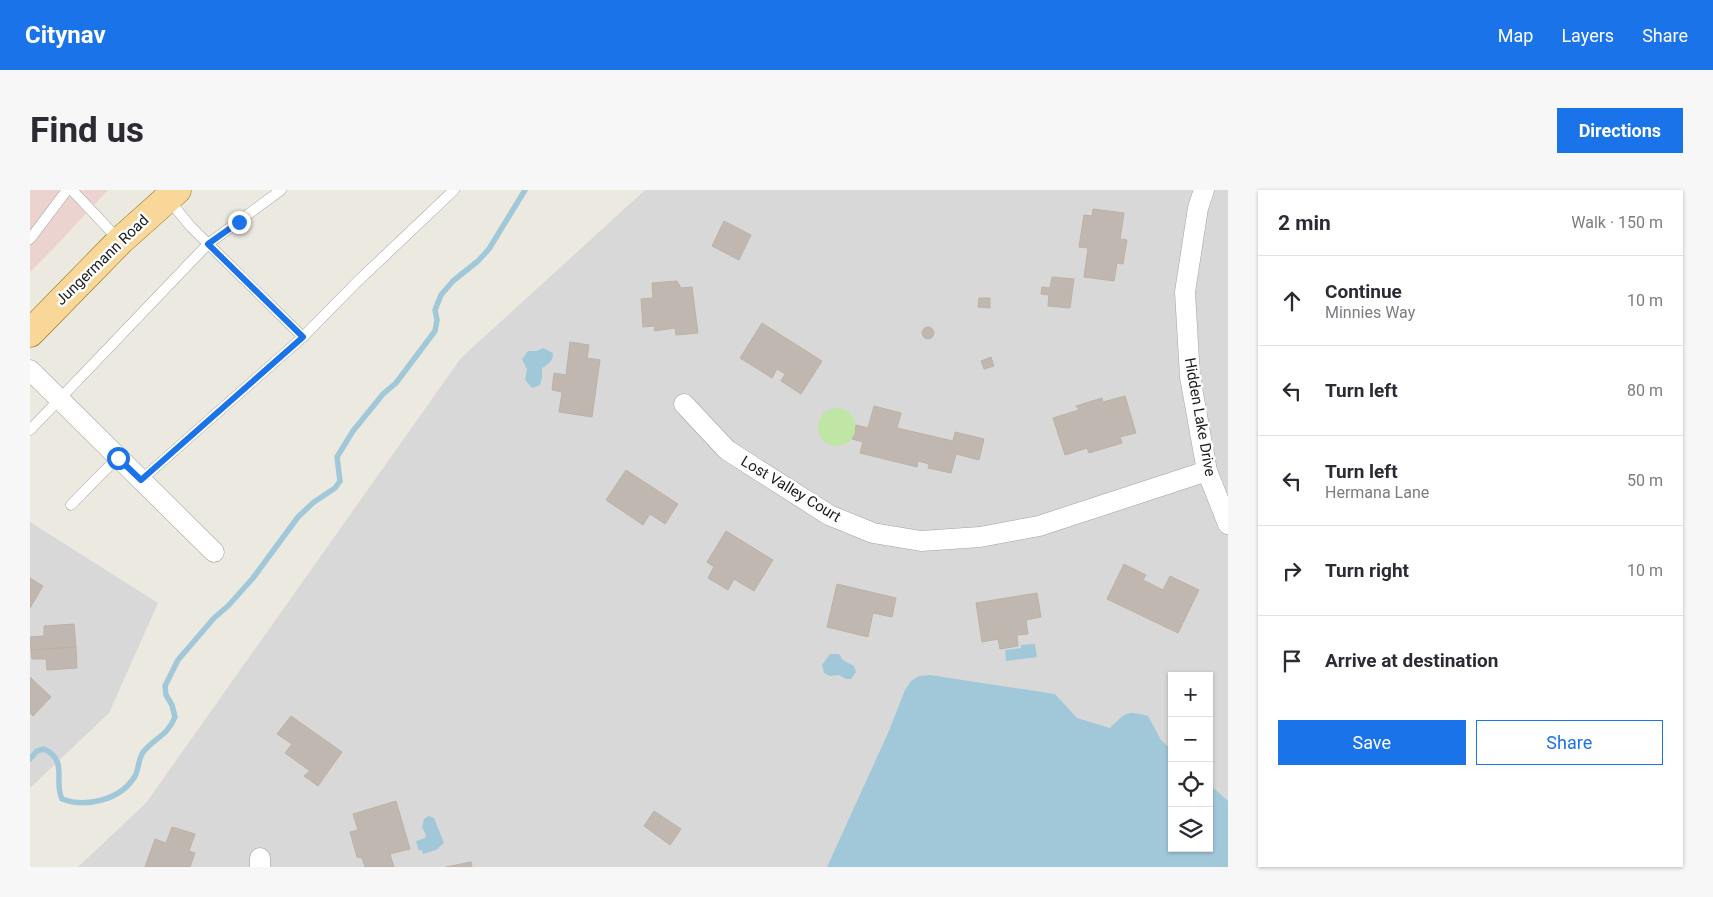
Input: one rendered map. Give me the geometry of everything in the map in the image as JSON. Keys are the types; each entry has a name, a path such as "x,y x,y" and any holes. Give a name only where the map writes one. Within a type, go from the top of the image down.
{"main road":[{"name":"Jungermann Road","path":"30,333 120,241 172,194"}],"street":[{"name":"Hidden Lake Drive","path":"1204,190 1198,208 1185,292 1190,377 1207,471 1228,524"},
{"path":"30,370 214,552"},
{"name":"Lost Valley Court","path":"684,404 727,450 829,515 872,533 921,542 980,537 1039,526 1207,471"}],"lane":[{"path":"30,239 67,190"},
{"path":"72,190 120,241"},
{"path":"30,430 208,244 280,190"},
{"path":"141,480 303,337 357,282 454,190"},
{"path":"172,194 191,227 303,337"},
{"path":"71,505 118,458"}],"shaded area":[{"path":"30,190 108,190 30,272"},
{"path":"645,190 1228,190 1228,867 78,867 146,803 461,358"},
{"path":"30,522 158,603 109,713 30,788"}],"green space":[{"path":"837,408 850,414 856,427 850,440 837,446 824,440 818,427 824,414"}],"water":[{"path":"543,348 553,353 552,358 549,364 542,368 540,385 532,388 525,380 527,369 522,359 528,351 536,351"},
{"path":"1035,644 1037,657 1006,661 1005,650 1021,648 1021,645"},
{"path":"830,654 839,654 843,660 854,666 856,672 851,679 846,679 839,675 830,676 824,673 822,665"},
{"path":"930,675 1055,694 1077,718 1110,728 1126,714 1134,713 1148,716 1161,740 1168,746 1168,852 1213,852 1213,788 1228,801 1228,867 827,867 888,733 905,690 911,681 919,676"},
{"path":"429,816 434,818 444,843 436,850 423,854 422,850 419,851 416,841 425,838 426,835 422,827 424,819"}],"building":[{"path":"1093,209 1124,213 1120,239 1127,240 1123,264 1117,263 1114,281 1084,277 1088,248 1079,247 1084,215 1092,216"},
{"path":"724,221 751,235 739,260 712,246"},
{"path":"1052,277 1074,279 1070,308 1048,306 1049,295 1041,294 1042,287 1050,288"},
{"path":"677,281 681,288 692,287 698,333 676,335 675,328 654,331 655,326 643,327 641,299 653,298 652,283"},
{"path":"979,298 990,298 990,308 978,307"},
{"path":"762,323 822,361 801,394 781,381 785,374 777,369 772,378 740,358"},
{"path":"928,327 934,333 928,339 922,333"},
{"path":"570,342 589,345 587,358 600,360 592,417 559,412 562,392 552,390 554,373 566,375"},
{"path":"991,357 994,366 984,369 981,361"},
{"path":"1125,396 1136,433 1120,437 1122,443 1089,453 1087,448 1065,455 1053,418 1079,410 1076,406 1102,398 1103,402"},
{"path":"874,406 901,413 897,428 953,441 955,432 984,439 979,460 956,454 951,473 928,468 929,464 918,461 917,467 860,453 863,442 852,439 855,434 856,425 868,428"},
{"path":"626,470 678,504 665,524 650,514 643,525 606,500"},
{"path":"726,531 773,560 754,591 734,579 728,590 708,578 714,567 707,562"},
{"path":"1124,564 1146,575 1143,580 1163,590 1170,576 1199,590 1178,633 1107,599"},
{"path":"30,578 43,586 30,608"},
{"path":"837,584 896,598 892,617 873,613 868,637 827,627"},
{"path":"1037,593 1041,617 1026,620 1028,634 1017,635 1018,646 1000,649 998,639 982,642 976,603"},
{"path":"74,624 76,647 31,650 30,637 44,636 44,626"},
{"path":"76,647 77,668 47,670 46,659 32,659 31,650"},
{"path":"30,677 51,697 33,716 30,713"},
{"path":"291,716 342,752 318,786 304,776 310,771 285,753 292,744 277,734"},
{"path":"396,801 410,849 390,854 394,867 365,867 362,858 357,857 350,832 358,830 353,814"},
{"path":"654,811 681,829 670,845 644,826"},
{"path":"172,827 195,834 189,851 195,853 190,867 145,867 155,839 166,843"},
{"path":"471,862 472,867 446,867"}],"waterway":[{"path":"30,759 37,751 44,749 52,754 58,765 62,799 71,802 82,803 102,800 121,791 129,784 135,776 142,754 148,746 165,732 175,717 172,705 166,695 165,686 178,660 214,618 228,606 253,578 298,517 314,502 335,488 340,481 337,457 353,431 383,394 396,383 435,331 437,320 435,310 441,295 453,281 478,261 489,249 525,190"}],"route":[{"path":"118,458 141,480 303,337 208,244 239,222"}]}
